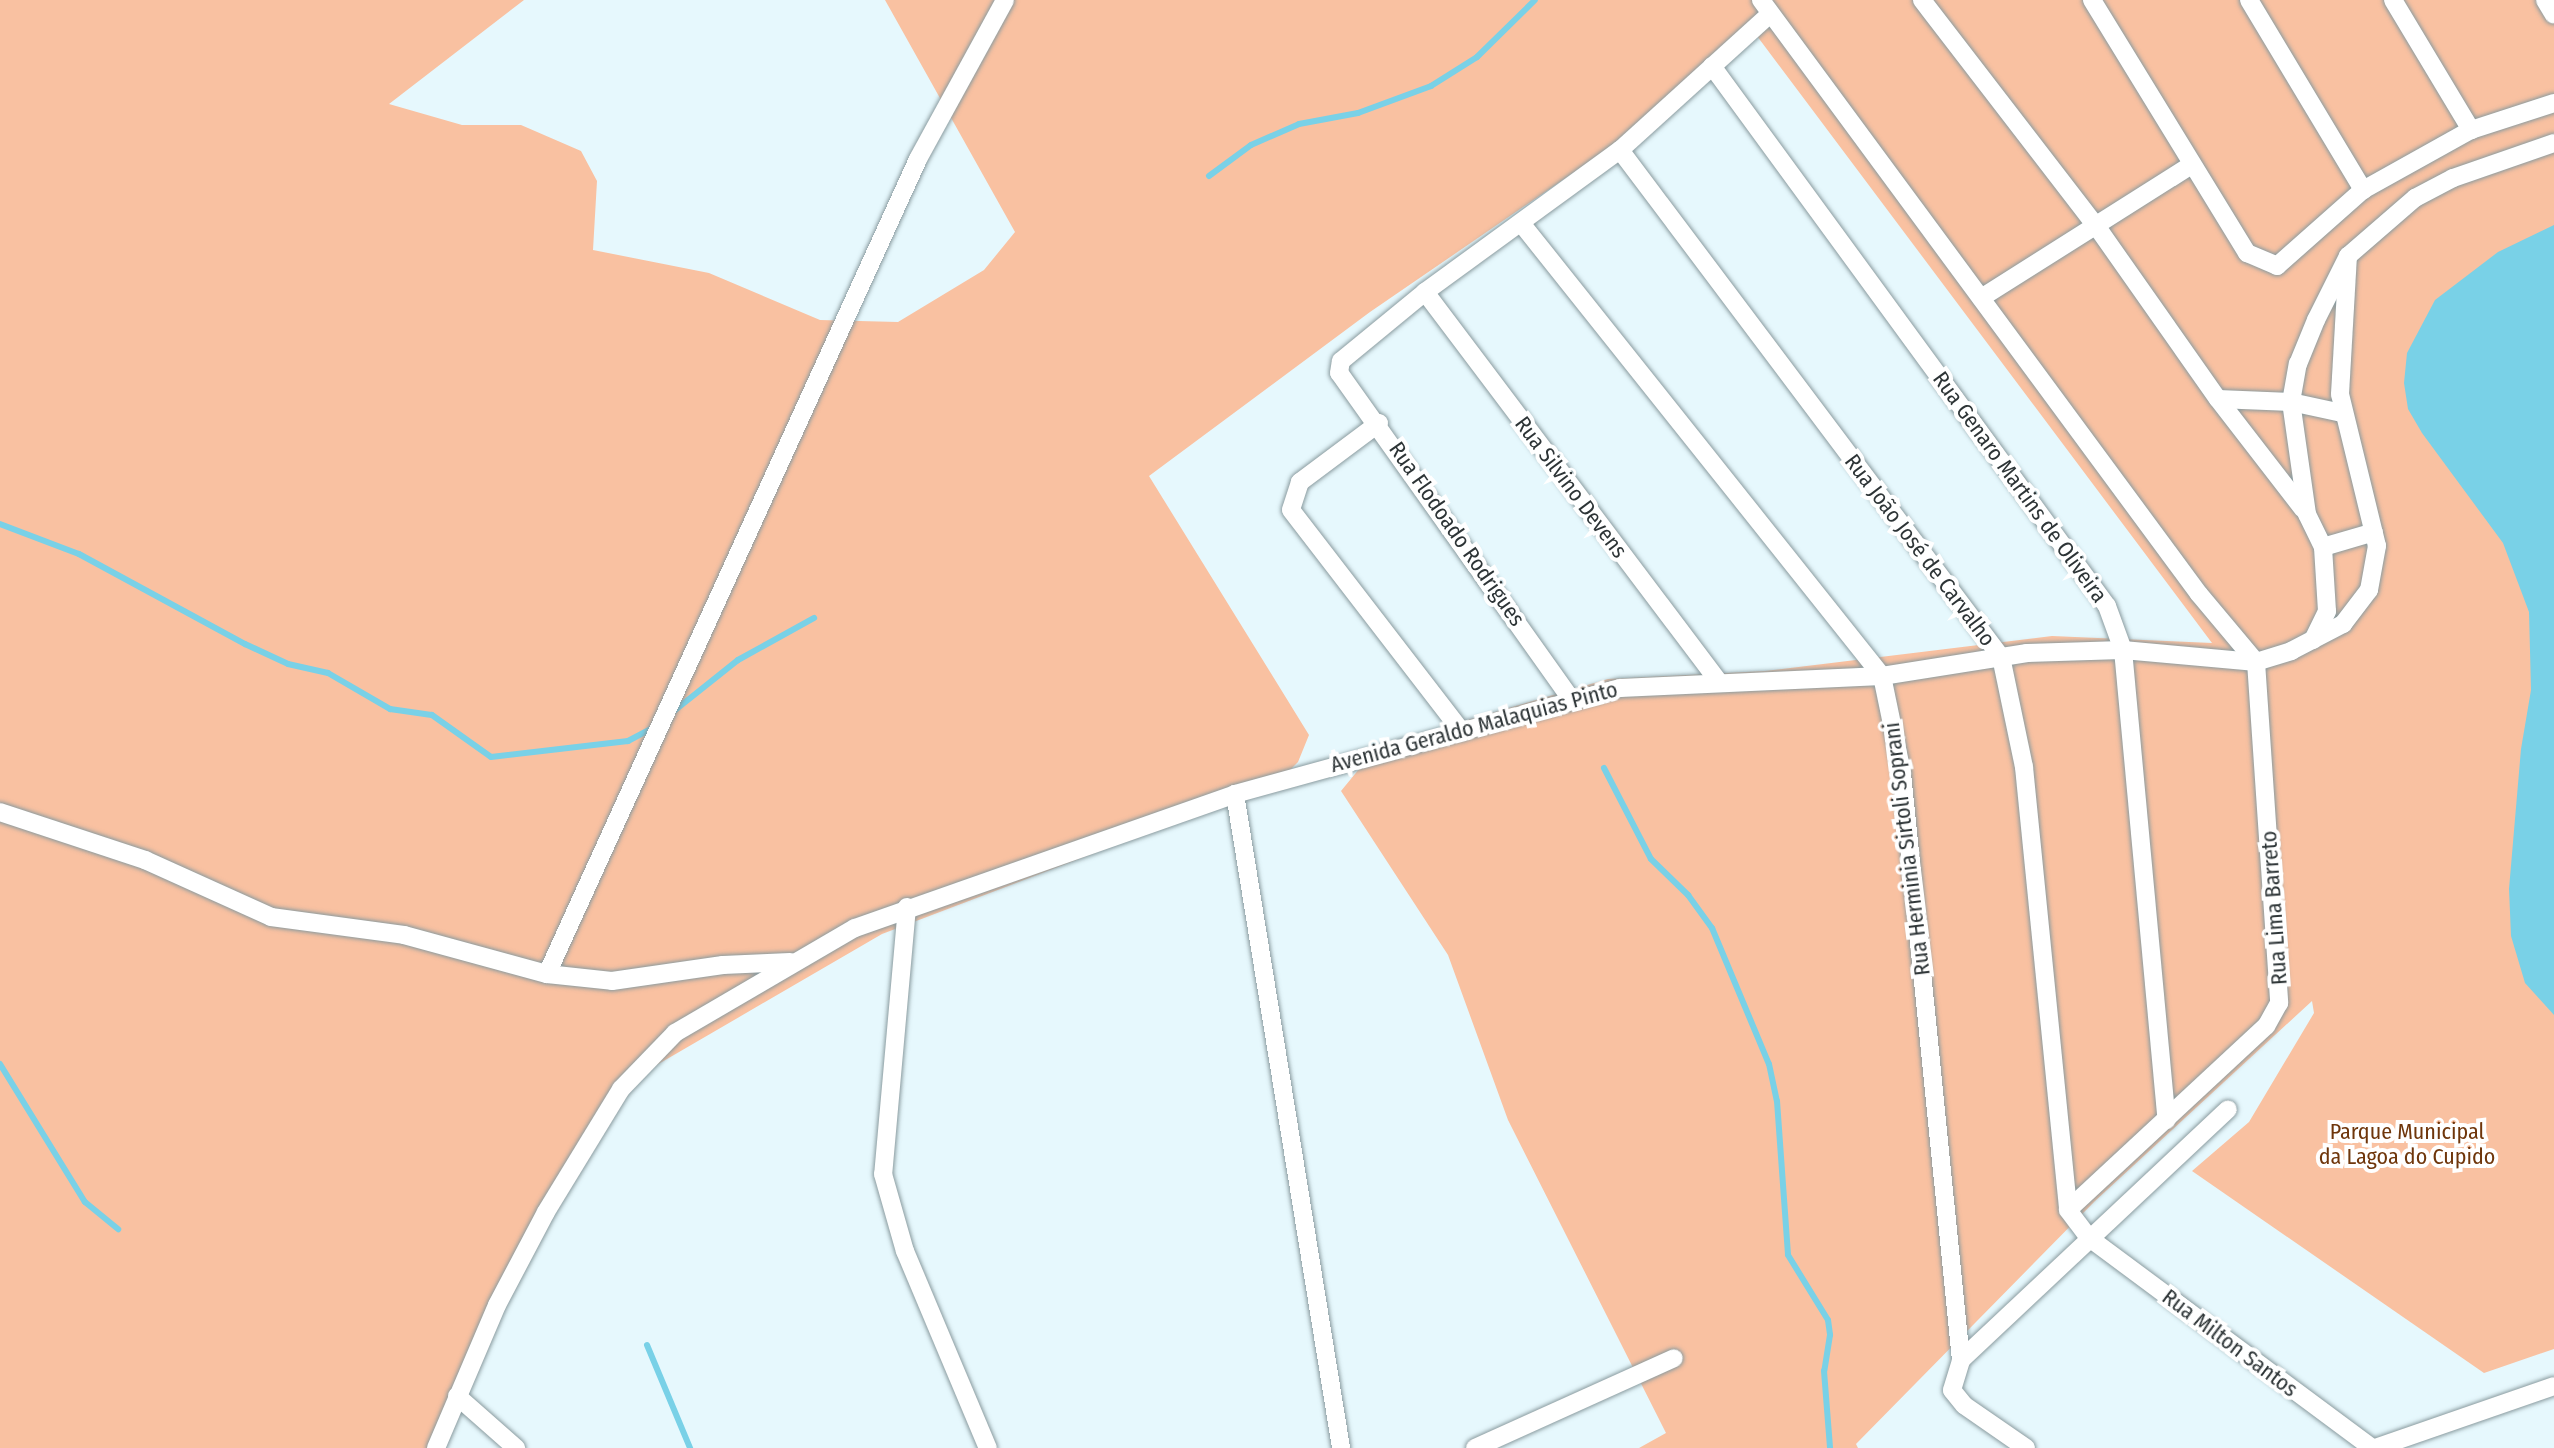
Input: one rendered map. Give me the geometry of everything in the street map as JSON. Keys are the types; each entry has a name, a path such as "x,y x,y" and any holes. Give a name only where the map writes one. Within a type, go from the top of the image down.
{"street":[{"path":"547,974 918,159 1005,0"},
{"path":"1922,0 2097,227 2218,399 2307,514 2323,547 2327,611 2313,640"},
{"path":"2092,0 2247,253 2277,266 2363,190 2471,130 2554,103"},
{"path":"2249,0 2363,190"},
{"path":"2393,0 2471,130"},
{"path":"2545,0 2554,15"},
{"path":"1425,292 1620,150 1712,66 1764,8 2199,594 2256,662"},
{"name":"Rua Genaro Martins de Oliveira","path":"1712,66 2107,606 2123,650 2167,1120"},
{"path":"2307,514 2291,402 2298,364 2348,256 2415,198 2453,178 2554,143"},
{"name":"Rua João José de Carvalho","path":"1620,150 2001,657 2024,767 2068,1210"},
{"path":"1981,298 2191,165"},
{"name":"Rua Herminia Sirtoli Soprani","path":"1521,223 1882,676 1902,773 1961,1360"},
{"name":"Avenida Geraldo Malaquias Pinto","path":"436,1448 457,1396 546,1212 621,1089 675,1033 790,962 907,907 1235,794 1377,751 1462,732 1571,699 1620,688 1718,681 1882,676 2001,657 2123,650 2256,662 2313,640 2360,608 2376,568 2374,532 2342,413 2348,256"},
{"name":"Rua Flodoado Rodrigues","path":"1425,292 1344,355 1339,373 1379,423 1571,699"},
{"name":"Rua Silvino Devens","path":"1425,292 1718,681"},
{"path":"2218,399 2291,402 2342,413"},
{"path":"1379,423 1300,482 1291,510 1462,732"},
{"path":"2323,547 2374,532"},
{"name":"Rua Lima Barreto","path":"2068,1210 2266,1026 2279,1003 2256,662"},
{"path":"1235,794 1341,1448"},
{"path":"0,812 145,860 271,917 404,935 547,974 612,981 723,965 790,962"},
{"path":"907,907 883,1174 905,1251 988,1448"},
{"path":"2026,1448 1964,1405 1952,1390 1961,1360 2088,1237 2228,1109"},
{"name":"Rua Milton Santos","path":"2068,1210 2088,1237 2374,1448"},
{"path":"1475,1448 1674,1358"},
{"path":"2374,1448 2554,1386"},
{"path":"457,1396 516,1448"}],"green space":[{"name":"Parque Municipal da Lagoa do Cupido","path":"0,0 524,0 389,104 462,125 521,125 581,151 597,181 593,250 709,273 820,320 898,322 984,270 1015,232 885,0 2554,0 2554,1349 2484,1373 2192,1171 2249,1122 2314,1013 2312,1001 2095,1201 1856,1444 1858,1448 1639,1448 1666,1433 1508,1120 1448,955 1341,791 1378,746 1608,679 1765,671 2052,636 2212,643 1757,36 1653,118 1370,312 1149,476 1309,735 1298,762 1276,784 882,934 612,1091 433,1448 0,1448"}],"water":[{"path":"2554,225 2554,1015 2525,983 2511,936 2509,889 2521,749 2531,690 2529,612 2503,543 2422,433 2408,409 2404,383 2407,353 2435,300 2498,252"}],"waterway":[{"path":"1209,176 1251,145 1299,124 1358,113 1431,86 1477,57 1535,0"},
{"path":"0,524 79,554 288,664 328,673 390,709 432,715 491,757 628,741 652,728"},
{"path":"674,711 738,660 814,618"},
{"path":"1604,768 1651,859 1688,895 1712,928 1769,1064 1777,1101 1788,1255 1828,1320 1830,1335 1824,1371 1830,1448"},
{"path":"0,1064 85,1202 118,1229"},
{"path":"647,1345 690,1448"}]}
